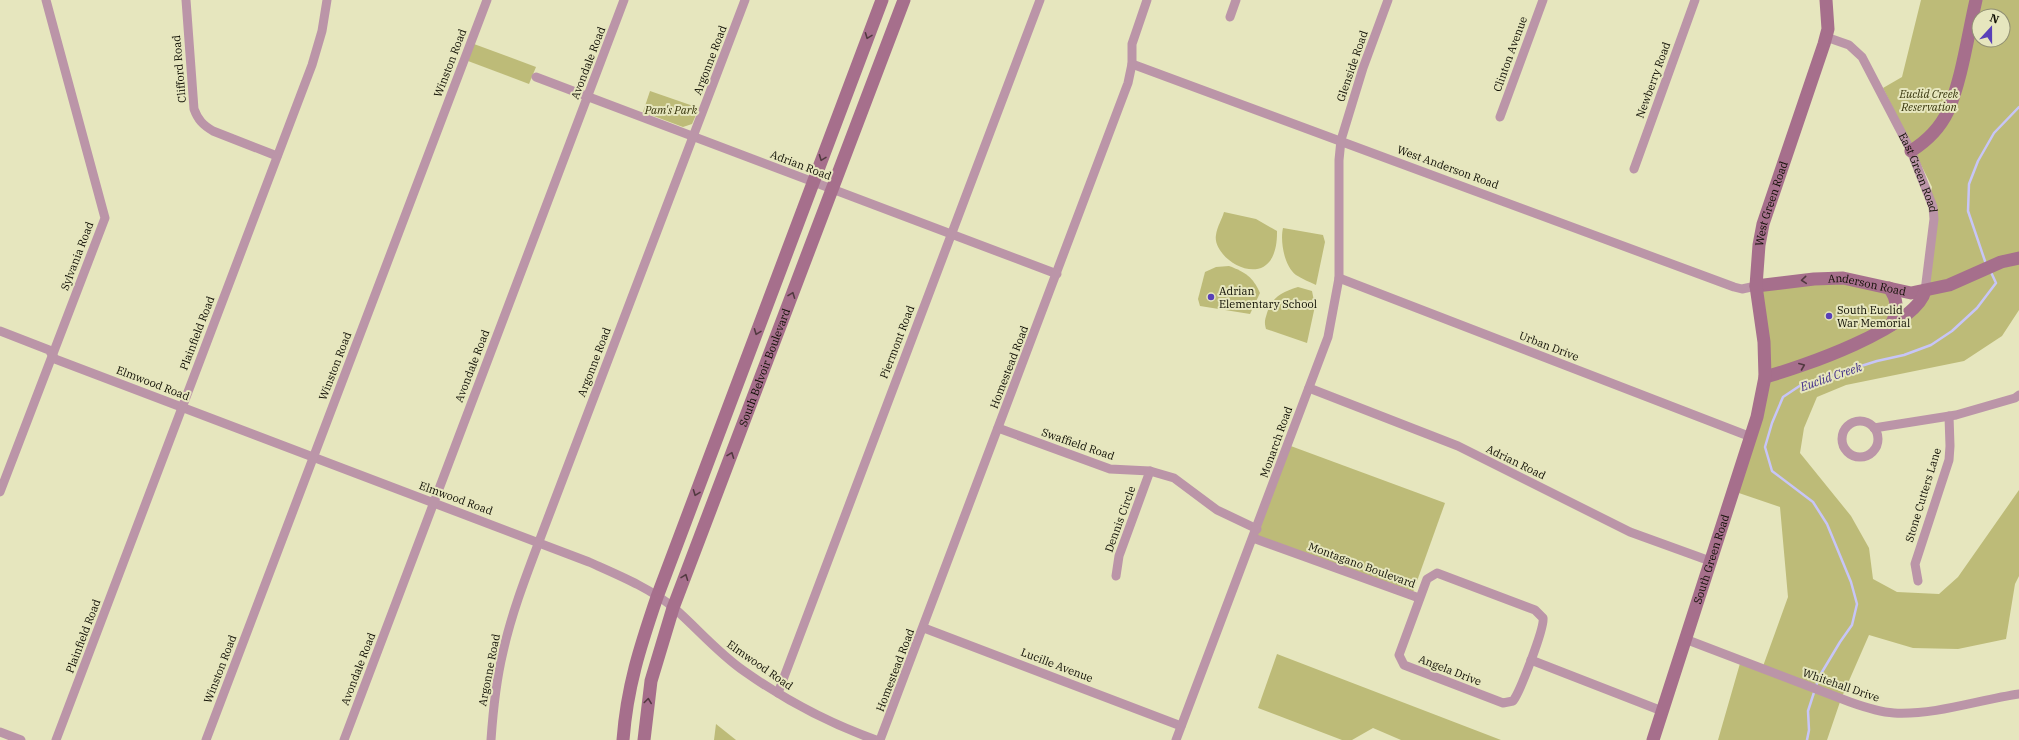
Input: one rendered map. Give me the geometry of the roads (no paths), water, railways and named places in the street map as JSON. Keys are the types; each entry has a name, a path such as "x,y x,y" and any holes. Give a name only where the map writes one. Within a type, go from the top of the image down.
{"street":[{"name":"Sylvania Road","path":"0,492 4,471 52,355 105,218 46,0"},
{"name":"Clifford Road","path":"186,0 194,109 197,116 204,126 213,131 277,156"},
{"name":"Plainfield Road","path":"56,740 312,65 322,31 328,0"},
{"name":"Winston Road","path":"206,740 487,0"},
{"name":"Avondale Road","path":"344,740 624,0"},
{"name":"Argonne Road","path":"490,740 493,708 503,652 539,541 745,0"},
{"name":"South Belvoir Boulevard","path":"623,740 627,703 633,671 657,597 882,0"},
{"name":"South Belvoir Boulevard","path":"644,740 651,681 674,608 904,0"},
{"name":"Piermont Road","path":"778,693 1040,0"},
{"name":"Homestead Road","path":"880,740 924,628 1128,83 1132,64 1132,44 1147,0"},
{"path":"1230,17 1236,0"},
{"name":"Glenside Road","path":"1341,140 1357,86 1388,0"},
{"name":"Clinton Avenue","path":"1500,117 1543,0"},
{"name":"Newberry Road","path":"1634,168 1695,0"},
{"path":"1826,0 1828,20 1826,37"},
{"path":"1911,152 1924,143 1948,111 1957,83 1976,0"},
{"name":"East Green Road","path":"1765,377 1795,368 1870,338 1891,325 1921,301 1925,291 1934,219 1933,207 1911,152 1858,51 1849,45 1826,37"},
{"name":"West Green Road","path":"1765,377 1764,342 1756,286 1759,245 1763,224 1826,37"},
{"name":"West Anderson Road","path":"1132,64 1341,140 1734,287 1742,289 1756,286"},
{"name":"Adrian Road","path":"536,77 1057,274"},
{"name":"Monarch Road","path":"1176,740 1257,529 1328,337 1339,278 1339,160 1341,140"},
{"name":"Anderson Road","path":"1756,286 1825,278 1861,281 1904,292 1925,291 1949,285 2001,262 2019,258"},
{"name":"Urban Drive","path":"1339,278 1751,437"},
{"path":"1889,288 1896,299 1896,311 1891,325"},
{"name":"Elmwood Road","path":"0,331 49,350 55,359 313,456 433,503 539,541 616,574 674,608 710,643 743,670 778,693 837,726 876,740"},
{"name":"South Green Road","path":"1653,740 1758,417 1765,377"},
{"name":"Adrian Road","path":"1309,388 1458,446 1630,532 1710,561"},
{"path":"1874,428 1950,416 2015,398 2019,395"},
{"name":"Stone Cutters Lane","path":"1918,581 1915,564 1949,460 1950,416"},
{"name":"Swaffield Road","path":"998,428 1105,468 1150,471 1174,478 1220,512 1257,529"},
{"name":"Dennis Circle","path":"1116,576 1119,556 1150,471"},
{"name":"Montagano Boulevard","path":"1253,538 1419,598 1427,579 1437,573 1535,610 1541,614 1544,622 1531,660"},
{"name":"Angela Drive","path":"1419,598 1399,655 1404,665 1503,703 1508,703 1515,698 1531,660"},
{"name":"Lucille Avenue","path":"924,628 1181,726"},
{"name":"Whitehall Drive","path":"1685,639 1824,693 1864,707 1893,713 1928,712 2019,694"},
{"path":"1531,660 1662,711"},
{"path":"0,732 21,740"}],"waterway":[{"name":"Euclid Creek","path":"1986,264 1968,211 1969,184 1978,161 1994,133 2019,107"},
{"name":"Euclid Creek","path":"1807,740 1809,730 1808,711 1819,677 1852,625 1857,604 1851,582 1827,524 1813,502 1772,471 1765,447 1772,423 1783,397 1801,385 1877,361 1904,355 1931,345 1952,331 1977,308 1996,283 1990,270"}],"place":[{"name":"Adrian Elementary School","path":"1211,297"},
{"name":"South Euclid War Memorial","path":"1829,316"}],"park label":[{"name":"Euclid Creek Reservation","path":"1929,100"},
{"name":"Pam's Park","path":"671,110"}]}
